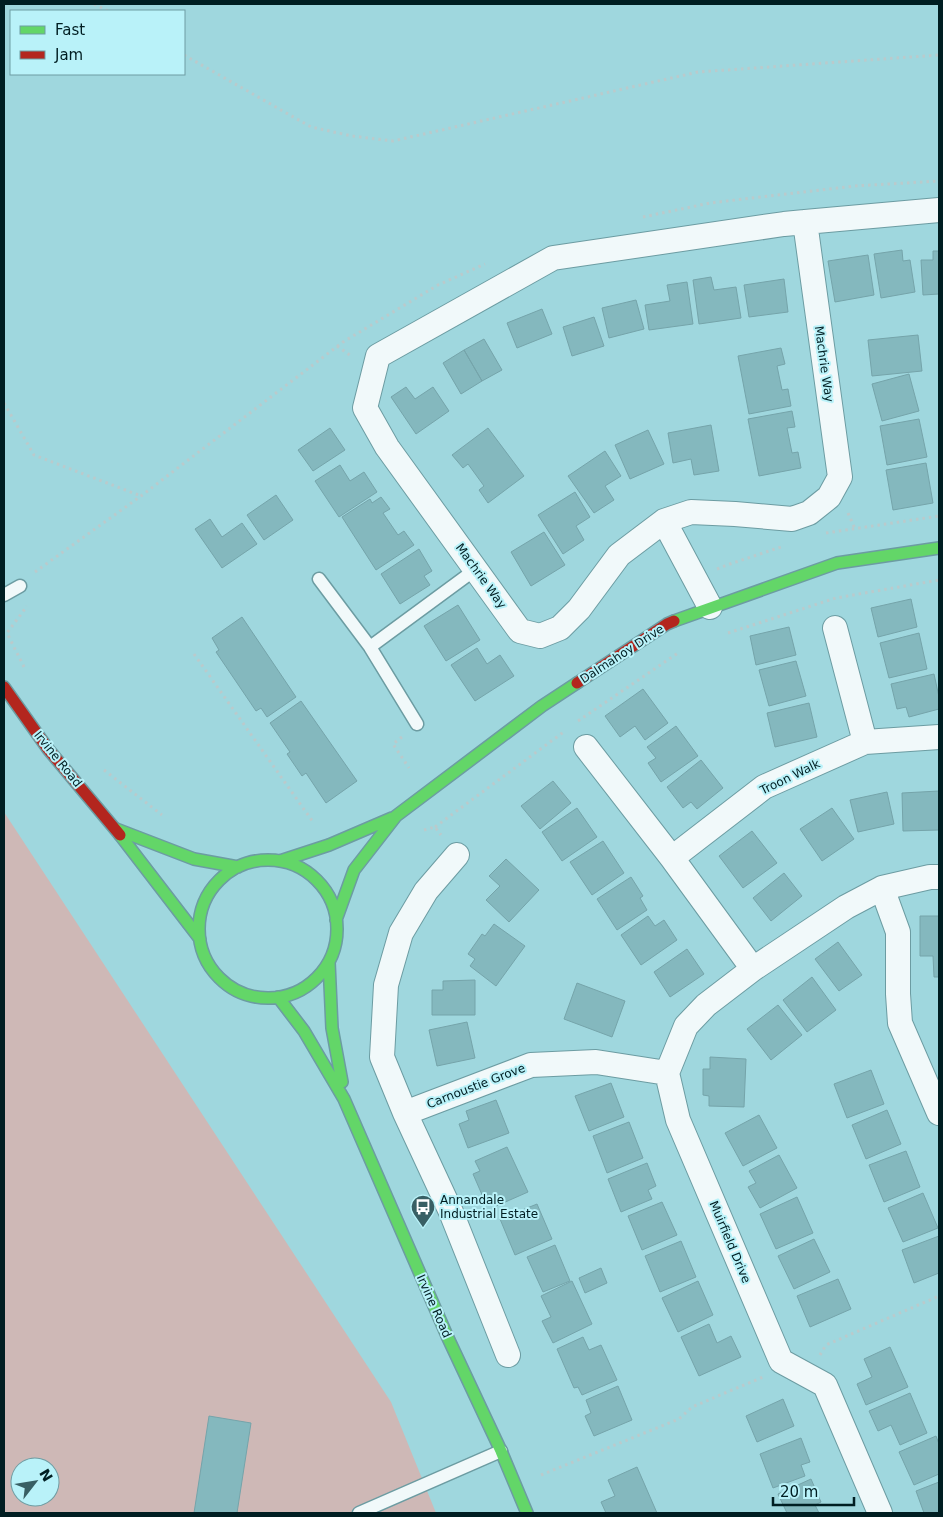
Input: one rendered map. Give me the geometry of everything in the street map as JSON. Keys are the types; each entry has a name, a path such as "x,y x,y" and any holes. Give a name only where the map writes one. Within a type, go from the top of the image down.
{"main road":[{"name":"Dalmahoy Drive","path":"396,816 542,706 667,624 837,563 939,548"},
{"name":"Irvine Road","path":"4,687 48,749 116,829 200,939"},
{"path":"280,860 301,868 318,881 330,899 336,920 337,935 329,962 316,978 298,991 278,997 256,997 236,990 218,977 206,960 200,939 200,917 207,896 220,879 238,866 258,860 280,860 330,845 396,816"},
{"path":"336,920 354,870 396,816"},
{"path":"116,829 194,859 238,866"},
{"path":"329,962 332,1028 344,1099"},
{"path":"278,997 304,1031 344,1099"},
{"name":"Irvine Road","path":"344,1099 448,1338 501,1451 527,1513"}],"street":[{"name":"Machrie Way","path":"805,222 840,477 830,497 809,513 792,519 691,512 664,521 619,556 579,609 560,628 540,636 520,631 387,447 365,408 378,356 553,258 805,222 939,210"},
{"path":"664,521 710,607"},
{"path":"835,628 865,742"},
{"name":"Troon Walk","path":"672,858 764,787 865,742 939,737"},
{"path":"586,747 672,858 753,969"},
{"path":"457,855 426,892 401,932 386,985 382,1057 405,1113 451,1212 508,1355"},
{"path":"667,1073 686,1026 706,1005 753,969 846,907 882,888 930,877 939,877"},
{"path":"882,888 898,932 900,1023 939,1113"},
{"name":"Carnoustie Grove","path":"405,1113 531,1065 596,1062 667,1073"},
{"name":"Muirfield Drive","path":"667,1073 678,1120 781,1360"},
{"path":"781,1360 825,1385 880,1513"}],"lane":[{"path":"370,647 476,569"},
{"path":"319,579 370,647 418,724"},
{"path":"4,595 20,586"},
{"path":"359,1513 501,1451"}],"path":[{"path":"94,4 106,10"},
{"path":"185,55 311,127 352,136 393,141 698,72 939,55"},
{"path":"4,403 34,455 141,496"},
{"path":"725,634 836,598 939,580"},
{"path":"20,586 29,586 33,598 7,633 27,670"},
{"path":"416,833 435,827 570,727 680,651"},
{"path":"194,654 330,845"},
{"path":"409,768 393,744 418,724"},
{"path":"97,764 167,820"},
{"path":"435,827 457,855"},
{"path":"808,1374 826,1345 939,1296"},
{"path":"515,1486 679,1419 692,1408 766,1376 781,1360"}],"shaded area":[{"path":"4,812 391,1402 436,1513 4,1513"}],"building":[{"path":"902,250 903,261 910,260 915,292 881,298 874,254"},
{"path":"933,251 939,251 939,294 923,295 921,260 933,260"},
{"path":"868,255 874,295 835,302 828,261"},
{"path":"711,277 714,290 736,287 741,318 699,324 693,280"},
{"path":"784,279 788,312 749,317 744,285"},
{"path":"687,282 693,324 649,330 645,305 670,301 667,285"},
{"path":"636,300 644,329 609,338 602,308"},
{"path":"542,309 552,334 517,348 507,323"},
{"path":"594,317 604,346 572,356 563,327"},
{"path":"918,335 922,371 872,376 868,340"},
{"path":"484,339 502,370 482,381 464,350"},
{"path":"781,348 785,364 777,366 782,390 788,389 791,406 749,414 738,356"},
{"path":"464,350 482,381 461,394 443,363"},
{"path":"909,374 919,411 882,421 872,384"},
{"path":"406,387 415,399 433,387 449,411 416,434 391,397"},
{"path":"792,411 795,427 787,428 792,453 798,452 801,468 759,476 748,419"},
{"path":"919,419 927,457 887,465 880,426"},
{"path":"711,425 719,471 694,475 691,459 673,463 668,433"},
{"path":"330,428 345,450 313,471 298,450"},
{"path":"488,428 524,476 488,503 479,490 484,486 468,464 463,468 452,455"},
{"path":"648,430 664,464 630,479 615,445"},
{"path":"605,451 621,476 605,486 614,500 594,513 568,476"},
{"path":"926,463 933,503 893,510 886,470"},
{"path":"340,465 350,481 364,472 377,492 339,517 315,481"},
{"path":"575,492 590,517 576,526 584,540 563,554 538,515"},
{"path":"276,495 293,520 264,540 247,515"},
{"path":"381,497 390,509 383,513 398,535 404,531 414,545 376,570 342,517 370,499 372,503"},
{"path":"210,519 222,537 242,523 257,544 222,568 195,529"},
{"path":"544,532 565,565 531,586 511,552"},
{"path":"419,549 432,571 424,576 430,585 400,604 381,574"},
{"path":"911,599 917,627 878,637 871,608"},
{"path":"458,605 480,640 446,661 424,626"},
{"path":"242,617 296,697 267,717 261,708 256,711 216,652 219,650 212,638"},
{"path":"789,627 796,655 756,665 750,636"},
{"path":"919,633 927,669 889,678 880,643"},
{"path":"477,648 487,664 500,655 514,676 475,701 451,665"},
{"path":"796,661 806,696 769,706 759,670"},
{"path":"934,674 939,697 939,709 909,717 906,707 897,709 891,684"},
{"path":"643,689 668,723 645,740 635,726 620,737 605,716"},
{"path":"301,701 357,781 326,803 306,773 302,776 287,754 290,752 270,723"},
{"path":"809,703 817,737 775,747 767,713"},
{"path":"676,726 698,756 661,782 648,763 656,758 647,747"},
{"path":"701,760 723,788 697,809 691,802 683,808 667,787"},
{"path":"553,781 571,803 540,829 521,806"},
{"path":"939,791 939,830 903,831 902,793"},
{"path":"887,792 894,824 858,832 850,800"},
{"path":"577,808 597,837 562,861 542,832"},
{"path":"832,808 854,839 822,861 800,829"},
{"path":"752,831 777,863 743,888 719,856"},
{"path":"603,841 624,873 592,895 570,862"},
{"path":"506,859 539,890 509,922 486,900 500,886 489,876"},
{"path":"784,873 802,896 771,921 753,898"},
{"path":"631,877 643,896 640,898 647,910 617,930 597,899"},
{"path":"648,916 655,926 664,920 677,940 641,965 621,935"},
{"path":"920,916 939,916 939,977 934,977 933,956 920,956"},
{"path":"494,924 525,946 496,986 470,966 475,959 468,954 482,934 485,936"},
{"path":"838,942 862,975 839,991 815,959"},
{"path":"687,949 704,974 670,997 654,972"},
{"path":"812,977 836,1010 807,1032 783,1000"},
{"path":"475,980 475,1015 432,1015 432,990 443,990 443,981"},
{"path":"577,983 625,1001 612,1037 564,1019"},
{"path":"778,1005 802,1035 771,1060 747,1029"},
{"path":"467,1022 475,1058 437,1066 429,1030"},
{"path":"710,1057 746,1059 744,1107 709,1106 709,1096 703,1095 703,1069 710,1069"},
{"path":"871,1070 884,1104 847,1118 834,1084"},
{"path":"611,1083 624,1117 589,1131 575,1096"},
{"path":"496,1100 509,1133 468,1148 459,1124 469,1120 466,1111"},
{"path":"887,1110 901,1144 866,1159 852,1125"},
{"path":"759,1115 777,1148 743,1166 725,1133"},
{"path":"629,1122 643,1158 607,1173 593,1136"},
{"path":"507,1147 528,1192 494,1207 488,1195 483,1197 473,1174 480,1171 475,1161"},
{"path":"906,1151 920,1187 884,1202 869,1165"},
{"path":"779,1155 797,1188 760,1208 748,1187 756,1183 749,1171"},
{"path":"647,1163 656,1186 648,1190 652,1199 621,1212 608,1179"},
{"path":"923,1193 938,1228 903,1242 888,1208"},
{"path":"797,1197 813,1233 776,1249 760,1214"},
{"path":"662,1202 677,1235 642,1250 628,1216"},
{"path":"537,1204 552,1239 515,1255 500,1219"},
{"path":"939,1236 939,1273 914,1283 902,1250"},
{"path":"814,1239 830,1272 794,1289 778,1256"},
{"path":"681,1241 696,1277 660,1292 645,1256"},
{"path":"555,1245 570,1281 543,1292 527,1257"},
{"path":"601,1268 607,1283 585,1293 579,1278"},
{"path":"838,1279 851,1309 810,1327 797,1296"},
{"path":"572,1281 592,1324 553,1343 542,1321 551,1317 541,1296"},
{"path":"698,1281 713,1315 678,1332 662,1298"},
{"path":"709,1324 717,1343 731,1336 741,1357 699,1376 681,1337"},
{"path":"583,1337 589,1350 601,1345 617,1380 582,1395 578,1387 574,1388 557,1349"},
{"path":"890,1347 908,1387 866,1405 857,1384 872,1377 864,1359"},
{"path":"618,1386 632,1420 594,1436 585,1416 591,1413 586,1400"},
{"path":"910,1393 927,1433 900,1445 891,1425 878,1431 869,1411"},
{"path":"783,1399 794,1426 757,1442 746,1416"},
{"path":"209,1416 251,1423 237,1513 194,1513"},
{"path":"936,1436 939,1444 939,1474 914,1485 899,1452"},
{"path":"801,1438 810,1462 801,1465 805,1476 773,1488 760,1454"},
{"path":"637,1467 657,1513 606,1513 601,1502 615,1496 608,1480"},
{"path":"811,1479 821,1502 815,1505 819,1513 787,1513 778,1494"},
{"path":"939,1482 939,1513 924,1513 916,1491"}],"traffic: fast":[{"path":"674,621 837,563 939,548"},
{"path":"336,920 354,870 396,816 542,706 577,683"},
{"path":"280,861 329,845 392,818"},
{"path":"116,829 194,859 238,867"},
{"path":"120,835 200,939"},
{"path":"268,860 294,866 317,880 331,903 337,929 331,955 317,978 294,992 268,998 242,992 219,978 205,955 199,929 205,903 219,880 242,866 268,860"},
{"path":"329,962 332,1028 342,1082"},
{"path":"278,997 304,1031 344,1099 448,1338 501,1451 527,1513"}],"traffic: jam":[{"path":"577,683 674,621"},
{"path":"4,687 48,749 120,835"}],"place":[{"name":"Annandale Industrial Estate","path":"423,1228"}]}
